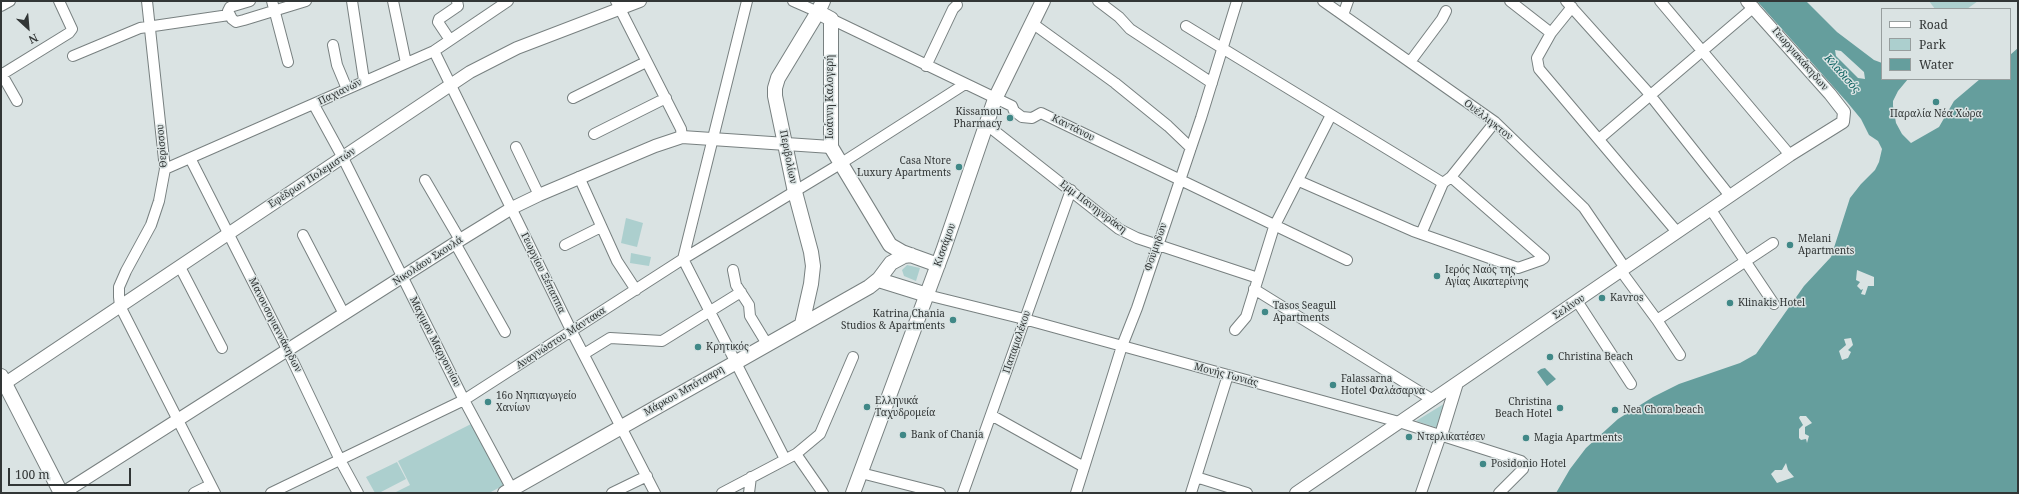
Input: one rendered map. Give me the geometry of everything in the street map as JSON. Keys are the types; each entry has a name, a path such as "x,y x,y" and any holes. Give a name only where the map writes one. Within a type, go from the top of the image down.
{"main road":[{"name":"Κισσάμου","path":"853,493 938,265 995,99 1043,1"},
{"path":"821,7 831,19"},
{"name":"Περιβολίων","path":"802,324 809,297 813,266 808,237 795,192 775,88 778,78 821,7"},
{"name":"Ιωάννη Καλογερή","path":"831,19 831,147 890,244 896,249 938,265"},
{"path":"888,270 895,254 890,244"},
{"path":"888,270 910,255"},
{"path":"888,270 927,295"},
{"name":"Μάρκου Μπότσαρη","path":"511,492 622,426 864,289 888,270"},
{"path":"2,382 62,493"}],"street":[{"path":"1,6 10,1"},
{"path":"17,101 1,74 69,33 72,29 60,1"},
{"name":"Θερίσσου","path":"120,306 119,286 136,249 151,225 159,201 165,169 147,1"},
{"path":"229,15 230,7 250,1"},
{"path":"229,15 236,22 273,6 306,1"},
{"path":"352,1 364,80"},
{"path":"393,1 406,63"},
{"path":"450,40 438,22 439,19 458,6 457,1"},
{"name":"Παχιανών","path":"165,169 314,105 364,80 434,51 508,1"},
{"name":"Εφέδρων Πολεμιστών","path":"2,382 180,267 449,86 492,60 618,5 640,1"},
{"path":"747,1 683,260 785,459"},
{"path":"793,1 821,7"},
{"path":"1098,1 1119,16 1130,29 1212,83"},
{"name":"Φούμηδων","path":"1076,493 1122,346 1137,308 1179,179 1191,148 1236,1"},
{"name":"Ουέλλιγκτον","path":"1323,1 1495,122 1584,208 1623,270 1680,355"},
{"path":"1343,15 1348,1"},
{"path":"1510,1 1551,33"},
{"path":"1660,1 1790,156"},
{"path":"1677,232 1537,64 1537,58 1551,33 1572,4 1650,95 1730,196"},
{"path":"1599,138 1703,51 1750,4"},
{"name":"Γεωργιακάκηδων","path":"1750,4 1830,94 1844,112 1843,122"},
{"path":"618,5 646,62 666,98 681,129 682,137"},
{"path":"926,66 953,9 957,5"},
{"path":"273,6 288,62"},
{"path":"1410,62 1442,19 1446,10"},
{"path":"73,56 140,28 229,15"},
{"name":"Καντάνου","path":"831,19 856,30 926,66 1012,106 1014,111 1022,117 1032,118 1041,113 1179,179 1274,227 1347,260"},
{"path":"1032,23 1115,83 1168,126 1191,148"},
{"path":"1186,26 1443,183"},
{"path":"333,45 337,65 347,89"},
{"name":"Γεωργίου Ξέπαππα","path":"434,51 449,86 512,208 572,332 622,426 655,493"},
{"path":"573,98 646,62"},
{"name":"Αναγνώστου Μάντακα","path":"271,493 464,400 683,260 840,164 965,84"},
{"path":"594,134 666,98"},
{"name":"Μαχιμου Mαργουνίου","path":"314,105 343,158 511,492"},
{"path":"1235,330 1246,316 1274,227 1299,181 1331,114"},
{"path":"1421,234 1443,183 1451,177 1495,122"},
{"name":"Σελίνου","path":"1296,493 1730,196 1843,122"},
{"name":"Εμμ Πανηγυράκη","path":"987,125 1119,229 1137,238 1258,278"},
{"name":"Νικολάου Σκουλά","path":"62,493 512,208 579,177 655,146 682,137 786,146 831,147"},
{"path":"516,147 539,195"},
{"name":"Μανουσογιαννάκηδων","path":"190,158 288,351 340,460 358,493"},
{"path":"579,177 617,261 636,290"},
{"path":"1299,181 1421,234 1518,268 1544,258 1451,177"},
{"path":"425,180 505,332"},
{"name":"Παπαμαλέκου","path":"963,493 1071,190"},
{"path":"1711,210 1744,262 1774,304"},
{"path":"565,244 601,227"},
{"path":"303,235 344,314"},
{"path":"1657,320 1774,243"},
{"path":"180,267 222,348"},
{"path":"733,270 734,280 748,305 750,316 767,344"},
{"path":"1254,289 1433,400"},
{"path":"584,354 610,338 662,341 741,292"},
{"name":"Μονής Γωνιάς","path":"927,295 1024,319 1399,422 1522,463 1523,469 1499,493"},
{"path":"1577,301 1631,384"},
{"path":"120,306 213,489 194,493"},
{"path":"722,493 796,454 820,434 854,357"},
{"path":"1191,493 1228,375"},
{"path":"1422,493 1457,383"},
{"path":"991,415 1084,466"},
{"path":"796,454 823,493"},
{"path":"861,474 940,493"},
{"path":"612,493 647,476"},
{"path":"749,493 751,477"},
{"path":"1196,477 1247,493"}],"green space":[{"path":"1929,1 1978,1 1968,8 1934,8"},
{"path":"626,218 643,223 637,247 621,243"},
{"path":"631,253 651,257 649,266 630,263"},
{"path":"907,265 920,268 916,281 904,276 902,270"},
{"path":"1447,402 1438,428 1416,421"},
{"path":"473,423 506,484 489,493 394,493 410,485 398,461"},
{"path":"397,462 406,479 379,493 375,493 366,477"}],"water":[{"name":"Κλαδισός","path":"1757,1 1806,1 1837,32 1874,60 1881,63 1881,80 1907,80 1898,91 1893,101 1893,106 1896,123 1902,134 1911,143 1939,127 1954,101 1979,80 2011,80 2011,54 2018,48 2018,493 1556,493 1570,469 1586,448 1618,419 1653,397 1679,384 1740,363 1756,354 1804,286 1831,257 1850,198 1875,170 1879,162 1882,149 1878,141 1869,135 1861,119","holes":["1835,50 1841,51 1864,72 1865,79 1858,78 1836,56","1857,270 1874,277 1874,286 1868,286 1865,295 1861,294 1863,289 1861,290 1857,286 1860,282 1856,280","1851,338 1853,345 1848,350 1851,352 1848,358 1842,360 1839,351 1846,345 1844,339","1800,416 1806,416 1812,423 1805,427 1805,434 1809,436 1807,443 1806,439 1801,440 1799,438 1799,429 1803,425 1799,418","1786,463 1788,470 1794,477 1777,483 1771,474 1775,470 1782,470"]},
{"path":"1545,368 1556,379 1547,386 1537,372"}],"place":[{"name":"Παραλία Νέα Χώρα","path":"1936,102"},
{"name":"Kissamou Pharmacy","path":"1010,118"},
{"name":"Casa Ntore Luxury Apartments","path":"959,167"},
{"name":"Melani Apartments","path":"1790,245"},
{"name":"Ιερός Ναός της Αγίας Αικατερίνης","path":"1437,276"},
{"name":"Kavros","path":"1602,298"},
{"name":"Klinakis Hotel","path":"1730,303"},
{"name":"Tasos Seagull Apartments","path":"1265,312"},
{"name":"Katrina Chania Studios & Apartments","path":"953,320"},
{"name":"Κρητικός","path":"698,347"},
{"name":"Christina Beach","path":"1550,357"},
{"name":"Falassarna Hotel Φαλάσαρνα","path":"1333,385"},
{"name":"16ο Νηπιαγωγείο Χανίων","path":"488,402"},
{"name":"Ελληνικά Ταχυδρομεία","path":"867,407"},
{"name":"Christina Beach Hotel","path":"1560,408"},
{"name":"Nea Chora beach","path":"1615,410"},
{"name":"Bank of Chania","path":"903,435"},
{"name":"Ντερλικατέσεν","path":"1409,437"},
{"name":"Magia Apartments","path":"1526,438"},
{"name":"Posidonio Hotel","path":"1483,464"}]}
